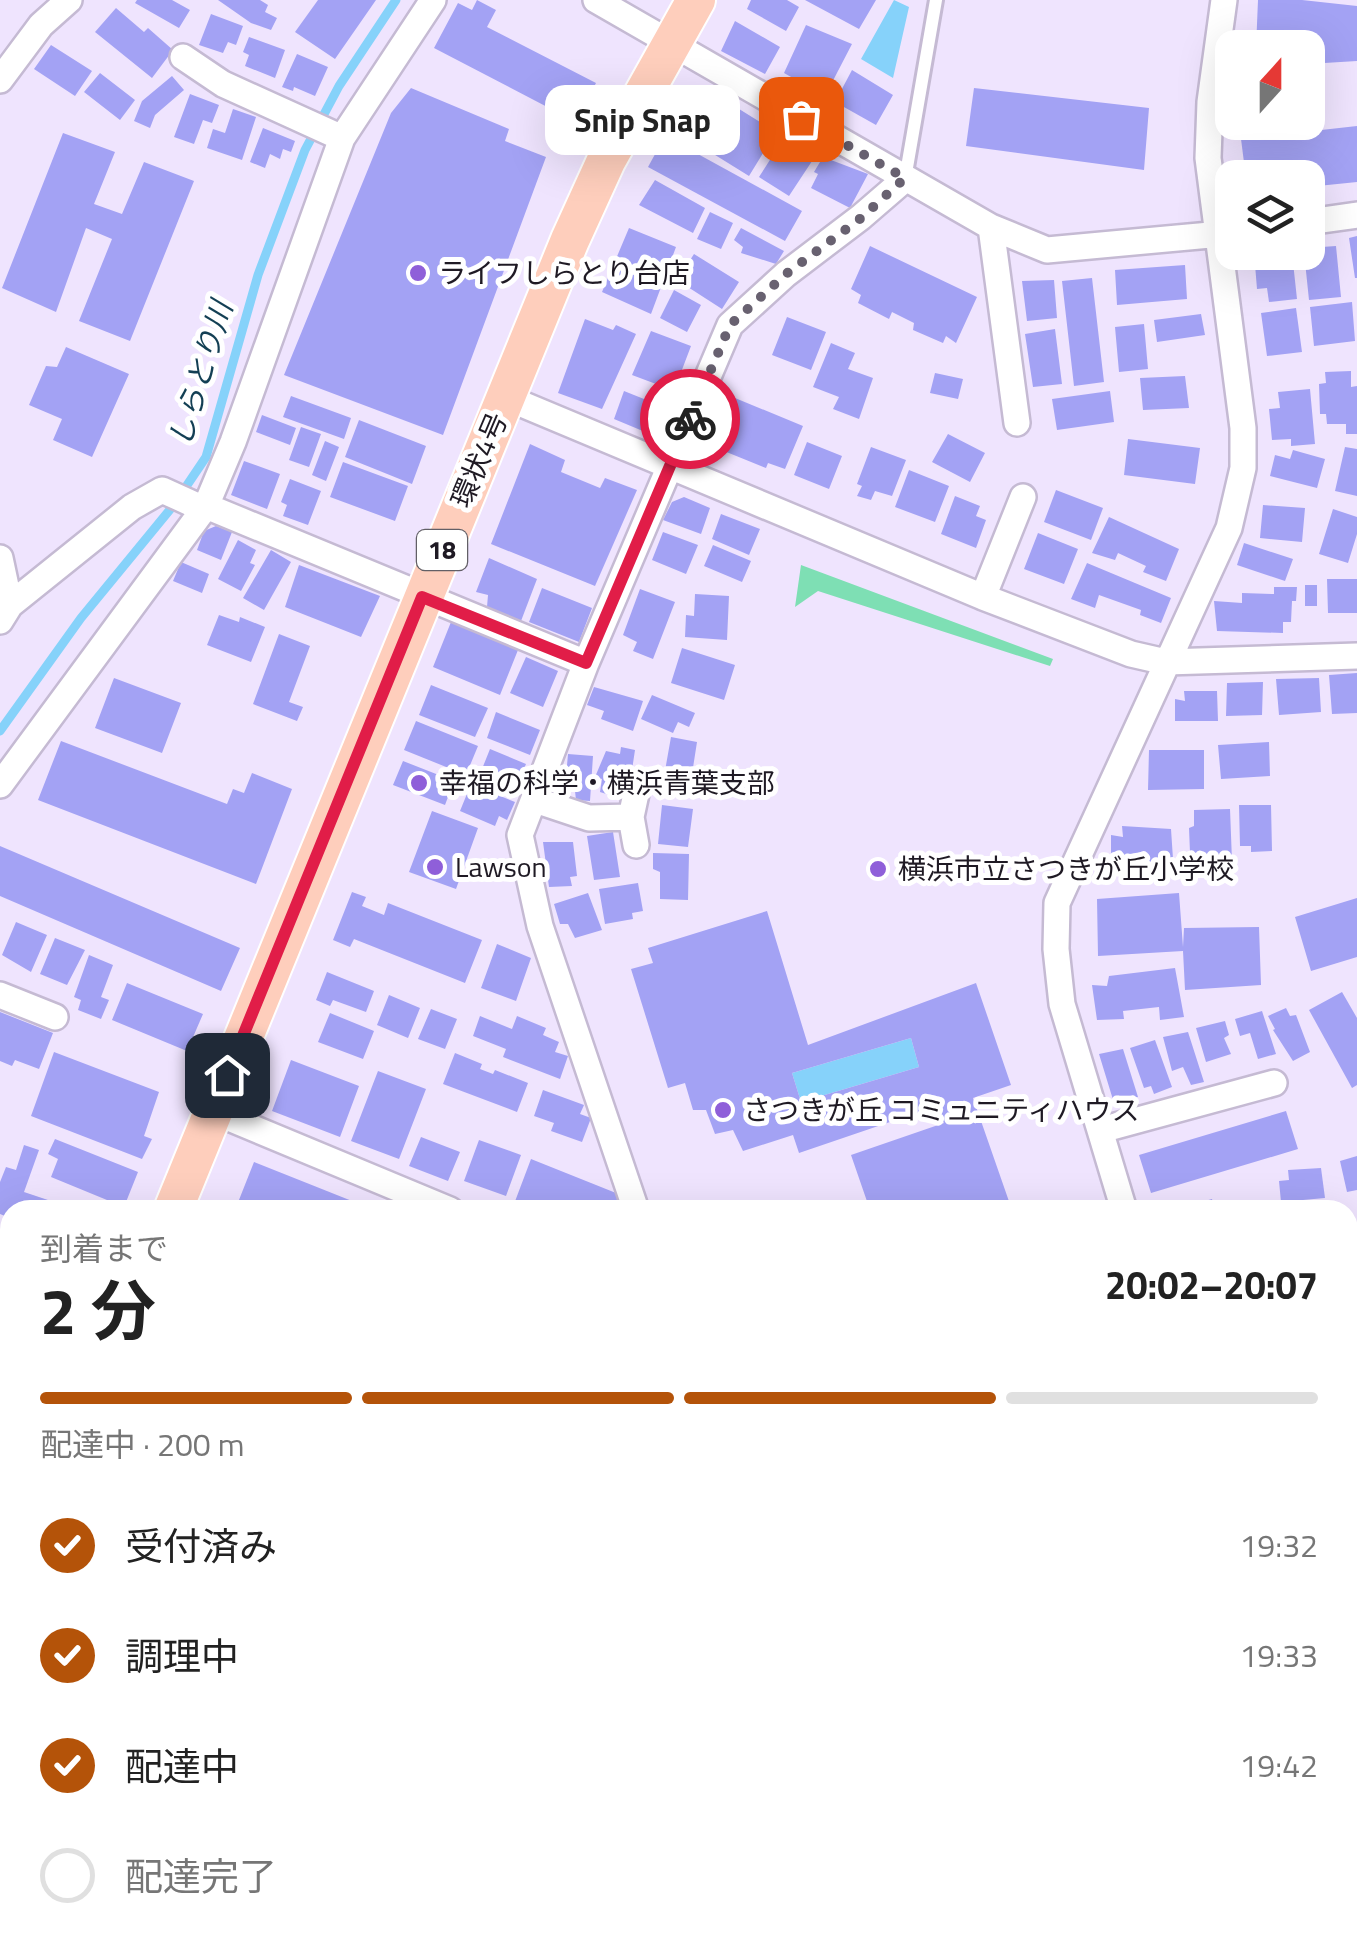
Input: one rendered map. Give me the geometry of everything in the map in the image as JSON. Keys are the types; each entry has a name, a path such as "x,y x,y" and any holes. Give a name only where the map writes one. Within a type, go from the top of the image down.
{"main road":[{"name":"環状4号","path":"177,1200 422,597 601,172 696,0"}],"street":[{"path":"0,80 41,24 68,0"},
{"path":"0,785 201,506 233,442 342,138 433,0"},
{"path":"596,0 990,226 1047,250 1215,235"},
{"path":"1215,188 1208,158 1210,102 1224,0"},
{"path":"183,57 223,84 342,138"},
{"path":"633,1200 540,926 520,835 586,663 730,325 786,274 861,218 905,178"},
{"path":"1325,220 1357,215"},
{"path":"990,226 1017,423"},
{"path":"1121,1200 1062,1004 1056,949 1057,903 1229,528 1243,468 1229,270"},
{"path":"506,397 983,598 1131,654 1166,662 1357,656"},
{"path":"5,613 132,507 162,490 586,663"},
{"path":"983,598 1023,497"},
{"path":"0,558 5,613"},
{"path":"636,845 630,817 637,789"},
{"path":"535,800 588,818 630,817"},
{"path":"0,994 55,1017"},
{"path":"1101,1130 1259,1081"},
{"path":"212,1112 426,1200"}],"lane":[{"path":"905,178 936,0"}],"green space":[{"path":"801,565 1053,659 1050,666 818,591 795,607"}],"water":[{"path":"894,0 909,7 893,78 861,59"},
{"path":"911,1038 919,1067 801,1102 792,1073"}],"building":[{"path":"172,0 190,10 179,28 135,3"},
{"path":"218,0 260,0 268,5 265,12 277,18 271,30 251,23"},
{"path":"318,0 376,0 335,59 295,32"},
{"path":"477,0 496,10 487,27 596,83 576,122 434,48 458,3 472,10"},
{"path":"751,0 787,0 799,7 786,31 747,9"},
{"path":"805,0 876,0 859,29"},
{"path":"1258,0 1357,6 1357,61 1325,63 1325,30 1257,30"},
{"path":"116,8 173,50 152,78 95,32"},
{"path":"211,14 243,26 236,45 228,42 223,53 199,45"},
{"path":"735,21 780,47 765,74 721,51"},
{"path":"806,25 852,44 825,96 784,73"},
{"path":"249,37 285,50 275,78 245,66 249,55 243,52"},
{"path":"51,45 92,71 75,96 34,69"},
{"path":"297,54 328,67 315,96 294,87 293,91 282,87"},
{"path":"852,70 893,95 876,125 835,102"},
{"path":"100,73 135,100 120,120 84,92"},
{"path":"172,76 184,90 155,115 150,128 134,121 142,101"},
{"path":"411,88 509,129 505,141 546,157 443,435 284,375 391,113"},
{"path":"974,88 1149,108 1144,170 966,146"},
{"path":"707,89 776,132 749,176 678,132"},
{"path":"190,94 219,105 212,123 203,120 194,144 174,137"},
{"path":"233,109 256,117 242,160 207,148 213,129 225,133"},
{"path":"1357,126 1357,182 1325,185 1325,160 1244,160 1241,140 1325,140 1325,130"},
{"path":"263,128 295,141 291,152 283,149 280,159 270,154 265,168 250,162"},
{"path":"63,133 115,152 94,204 122,214 144,162 194,181 130,341 79,321 112,239 86,228 56,312 2,288"},
{"path":"786,135 816,155 789,196 759,177"},
{"path":"665,136 802,211 785,241 648,167"},
{"path":"823,157 868,174 850,208 811,188"},
{"path":"655,180 705,208 693,233 639,205"},
{"path":"710,212 733,223 721,249 697,239"},
{"path":"629,228 676,247 651,314 602,292"},
{"path":"741,228 784,251 776,264 741,253 743,247 734,240"},
{"path":"1357,236 1357,278 1355,278 1349,238"},
{"path":"870,246 977,297 956,343 946,336 943,343 913,330 914,323 892,312 889,319 858,303 861,295 851,289"},
{"path":"1336,246 1341,297 1309,300 1306,270 1325,270 1325,247"},
{"path":"694,254 739,282 722,309 677,280"},
{"path":"1185,265 1187,299 1117,305 1115,270"},
{"path":"1255,270 1294,270 1297,299 1269,302 1267,288 1257,289"},
{"path":"1092,278 1104,382 1074,386 1062,281"},
{"path":"1054,280 1057,318 1027,321 1022,281"},
{"path":"674,290 701,305 687,332 660,318"},
{"path":"1352,302 1355,341 1314,346 1310,307"},
{"path":"1296,308 1302,352 1267,356 1261,313"},
{"path":"1201,314 1205,335 1157,342 1154,320"},
{"path":"787,317 826,332 811,370 772,355"},
{"path":"585,319 636,334 602,409 558,393"},
{"path":"1144,324 1148,369 1119,372 1115,327"},
{"path":"1055,329 1062,384 1033,387 1025,334"},
{"path":"651,331 691,346 680,375 686,377 680,393 632,375"},
{"path":"831,343 855,353 848,369 873,378 859,419 833,409 839,397 813,387"},
{"path":"66,347 129,374 92,457 53,440 62,419 29,405 46,366 57,367"},
{"path":"1351,371 1351,387 1357,386 1357,434 1346,434 1346,424 1327,424 1326,414 1320,414 1319,384 1326,383 1325,372"},
{"path":"935,373 963,379 958,399 930,393"},
{"path":"1185,376 1189,408 1143,410 1140,378"},
{"path":"1310,389 1315,444 1291,446 1291,439 1272,440 1269,409 1280,408 1278,392"},
{"path":"624,391 669,409 661,431 650,434 614,419"},
{"path":"1110,391 1114,422 1057,430 1052,399"},
{"path":"291,396 351,418 344,439 283,417"},
{"path":"735,398 803,426 785,469 768,463 766,468 724,451 726,446 717,443"},
{"path":"262,415 296,428 290,445 256,432"},
{"path":"359,420 426,446 412,484 345,457"},
{"path":"301,427 321,434 309,467 289,460"},
{"path":"948,434 985,453 970,482 932,462"},
{"path":"1128,439 1200,448 1195,484 1124,475"},
{"path":"325,441 339,447 326,481 312,475"},
{"path":"807,442 842,456 829,489 794,475"},
{"path":"530,444 565,460 561,472 600,488 605,478 637,490 595,586 491,544"},
{"path":"871,447 906,460 892,496 875,491 871,500 857,496 862,486 857,484"},
{"path":"1345,447 1357,449 1357,496 1335,491"},
{"path":"1293,450 1325,459 1317,488 1270,476 1275,455 1290,459"},
{"path":"244,461 280,474 267,509 231,495"},
{"path":"343,462 408,486 395,521 330,497"},
{"path":"909,470 949,486 935,522 895,507"},
{"path":"290,479 321,491 308,525 283,516 287,505 281,502"},
{"path":"1056,490 1103,508 1091,540 1044,522"},
{"path":"955,496 980,506 976,516 986,520 976,548 941,534"},
{"path":"684,497 710,508 701,534 663,520 672,502"},
{"path":"1263,505 1305,508 1302,542 1260,538"},
{"path":"1333,509 1357,517 1357,534 1348,563 1319,554"},
{"path":"721,514 760,529 749,555 712,539"},
{"path":"1109,517 1179,549 1166,581 1143,572 1146,566 1118,553 1115,560 1092,553"},
{"path":"216,526 232,532 221,560 197,550 204,531"},
{"path":"663,532 698,545 686,574 652,560"},
{"path":"1038,533 1078,549 1064,584 1024,569"},
{"path":"238,540 256,550 250,563 255,565 241,591 218,579"},
{"path":"1244,543 1293,559 1285,581 1237,565"},
{"path":"713,545 751,561 742,582 704,566"},
{"path":"271,550 291,562 264,610 243,598"},
{"path":"489,558 537,579 521,621 487,607 488,595 476,592"},
{"path":"181,562 209,574 202,593 173,581"},
{"path":"1087,563 1171,598 1161,623 1140,615 1141,610 1099,595 1095,608 1071,599"},
{"path":"299,565 380,596 361,637 285,607"},
{"path":"1327,579 1357,579 1357,613 1328,613"},
{"path":"1305,585 1317,585 1317,606 1305,606"},
{"path":"1274,587 1297,587 1291,622 1283,622 1283,633 1217,631 1214,601 1242,603 1242,593 1274,594"},
{"path":"542,588 592,608 579,642 529,622"},
{"path":"640,589 675,602 653,659 633,651 637,642 623,635"},
{"path":"695,594 729,596 727,640 685,637 686,615 694,616"},
{"path":"219,615 239,622 240,617 265,627 251,662 207,645"},
{"path":"451,622 518,650 500,695 433,667"},
{"path":"279,634 310,646 289,702 303,707 297,721 253,704"},
{"path":"682,648 735,665 724,700 671,683"},
{"path":"526,657 558,671 543,707 510,693"},
{"path":"1357,673 1357,713 1332,714 1329,675"},
{"path":"114,678 181,703 162,753 95,728"},
{"path":"1319,678 1321,712 1279,715 1276,679"},
{"path":"1263,682 1262,715 1226,716 1227,683"},
{"path":"431,685 488,708 475,737 419,715"},
{"path":"594,687 643,701 633,731 601,719 604,711 587,705"},
{"path":"1184,691 1217,691 1218,721 1175,721 1175,699 1185,701"},
{"path":"652,695 695,713 689,727 678,722 673,733 641,719"},
{"path":"496,712 540,730 530,755 487,738"},
{"path":"416,721 478,746 466,775 404,750"},
{"path":"671,737 697,742 690,787 663,782"},
{"path":"61,741 227,804 233,789 244,793 252,773 292,789 256,884 38,800"},
{"path":"1269,742 1270,776 1221,779 1218,745"},
{"path":"621,747 635,750 632,770 625,769 622,799 600,792 602,779 595,777 606,751 620,754"},
{"path":"490,749 526,764 516,788 480,774"},
{"path":"1149,750 1204,750 1204,789 1148,790"},
{"path":"568,754 593,756 590,801 576,800 575,791 565,788"},
{"path":"403,761 454,781 445,805 393,785"},
{"path":"471,784 515,802 507,820 499,816 495,826 460,811"},
{"path":"662,805 693,809 688,847 658,844"},
{"path":"1239,805 1271,805 1272,851 1251,852 1251,846 1240,846"},
{"path":"1230,809 1232,861 1199,862 1199,853 1190,853 1189,828 1194,826 1194,810"},
{"path":"432,811 478,828 456,889 409,872"},
{"path":"1122,826 1171,829 1173,859 1158,858 1156,869 1123,868 1121,862 1111,860 1111,835 1123,837"},
{"path":"613,832 620,877 594,880 587,836"},
{"path":"543,842 573,842 577,876 570,877 572,886 549,887"},
{"path":"0,846 240,948 221,991 0,896"},
{"path":"653,853 689,854 688,900 660,899 660,872 653,869"},
{"path":"638,883 643,911 632,913 633,919 605,924 599,889"},
{"path":"352,892 366,897 362,906 384,915 388,903 482,940 465,983 354,939 350,947 333,940"},
{"path":"588,893 602,930 575,938 568,924 560,924 554,904"},
{"path":"1179,893 1183,947 1184,928 1259,927 1261,985 1185,990 1183,951 1098,956 1097,899"},
{"path":"1357,898 1357,957 1311,971 1295,917"},
{"path":"767,911 808,1045 976,983 1011,1085 973,1098 1009,1200 867,1200 851,1155 944,1123 934,1107 799,1153 793,1135 743,1151 733,1130 715,1134 706,1110 693,1110 685,1083 668,1088 631,969 653,963 648,948","holes":["911,1038 919,1067 801,1102 792,1073"]},
{"path":"16,922 47,935 31,972 2,955"},
{"path":"55,938 85,950 67,985 40,974"},
{"path":"497,944 531,958 516,1001 481,988"},
{"path":"89,955 113,965 101,997 109,1000 101,1019 78,1010 81,1000 74,997"},
{"path":"1175,968 1184,1017 1160,1020 1159,1007 1123,1011 1124,1019 1097,1020 1092,985 1107,986 1109,976"},
{"path":"327,972 374,991 366,1012 333,1000 330,1006 316,1000"},
{"path":"127,983 203,1014 187,1051 112,1020"},
{"path":"1342,992 1357,1018 1357,1085 1352,1088 1309,1010"},
{"path":"389,995 420,1008 408,1038 377,1025"},
{"path":"1286,1008 1290,1016 1296,1015 1310,1052 1293,1061 1268,1016"},
{"path":"431,1009 457,1019 445,1049 418,1039"},
{"path":"1262,1011 1276,1054 1258,1059 1250,1033 1240,1036 1235,1019"},
{"path":"0,1012 53,1033 39,1069 15,1060 12,1066 0,1061"},
{"path":"330,1013 374,1031 363,1059 318,1042"},
{"path":"480,1016 512,1029 517,1016 546,1028 543,1035 559,1042 555,1052 568,1056 560,1079 503,1057 506,1049 473,1036"},
{"path":"1225,1021 1229,1035 1224,1038 1231,1054 1206,1062 1196,1028"},
{"path":"1188,1032 1204,1082 1191,1085 1183,1067 1172,1071 1163,1037"},
{"path":"1155,1040 1172,1087 1154,1094 1151,1086 1144,1088 1130,1048"},
{"path":"1123,1049 1138,1097 1114,1103 1099,1054"},
{"path":"54,1052 159,1092 144,1136 152,1139 142,1159 31,1116"},
{"path":"455,1053 482,1064 480,1069 493,1074 495,1070 528,1083 517,1112 443,1084"},
{"path":"291,1060 359,1086 340,1137 272,1111"},
{"path":"378,1071 426,1089 399,1159 351,1141"},
{"path":"543,1090 584,1105 580,1114 591,1118 582,1142 551,1131 554,1123 534,1116"},
{"path":"1286,1111 1298,1149 1151,1193 1139,1155"},
{"path":"421,1137 460,1152 448,1181 409,1166"},
{"path":"55,1139 138,1172 127,1200 107,1200 51,1177 58,1159 48,1154"},
{"path":"479,1140 521,1155 506,1196 464,1181"},
{"path":"24,1145 39,1150 24,1192 48,1200 0,1200 0,1182 6,1167 16,1170"},
{"path":"1357,1156 1357,1190 1347,1192 1340,1161"},
{"path":"531,1159 616,1193 618,1200 516,1200"},
{"path":"254,1162 349,1200 239,1200"},
{"path":"1321,1168 1325,1198 1281,1200 1279,1181 1289,1180 1288,1170"}],"waterway":[{"name":"しらとり川","path":"0,731 81,618 173,506 206,457 258,275 305,150 339,86 396,0"}],"way so far":[{"path":"690,419 730,325 786,274 861,218 905,178 801,119"}],"place":[{"name":"Snip Snap","path":"801,119"},
{"name":"ライフしらとり台店","path":"418,273"},
{"name":"幸福の科学・横浜青葉支部","path":"419,783"},
{"name":"Lawson","path":"435,867"},
{"name":"横浜市立さつきが丘小学校","path":"878,869"},
{"name":"さつきが丘 コミュニティハウス","path":"723,1110"}],"route":[{"path":"227,1075 422,597 586,663 690,419"}]}
